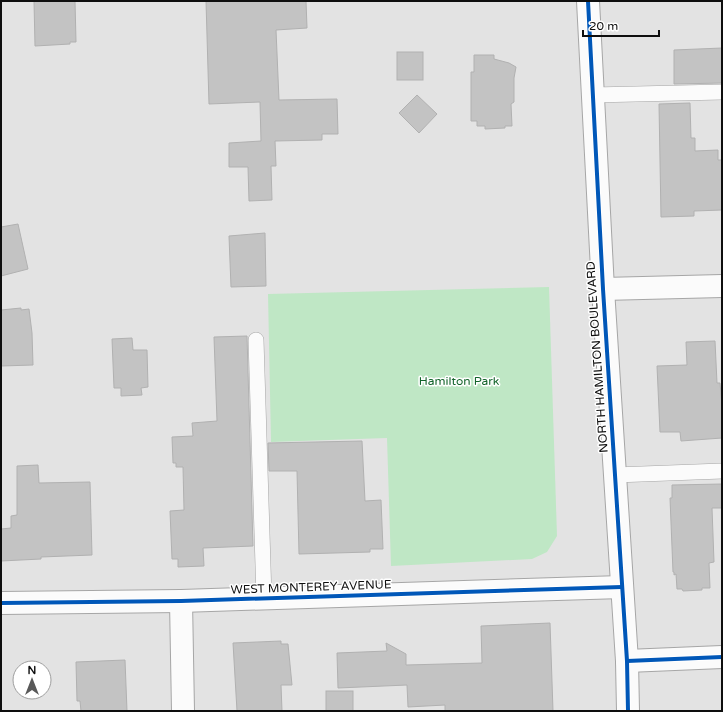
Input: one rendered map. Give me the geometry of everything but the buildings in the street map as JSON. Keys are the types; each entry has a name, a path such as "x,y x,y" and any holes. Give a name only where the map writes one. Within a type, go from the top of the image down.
{"street":[{"name":"NORTH HAMILTON BOULEVARD","path":"588,1 603,289 627,661 628,711"},
{"path":"603,289 722,286"},
{"name":"WEST MONTEREY AVENUE","path":"1,603 181,601 622,588"},
{"path":"181,601 183,711"},
{"path":"627,661 722,657"}],"lane":[{"path":"593,95 722,92"},
{"path":"256,340 264,598"},
{"path":"615,475 722,472"}],"green space":[{"name":"Hamilton Park","path":"549,287 557,536 547,552 532,559 391,566 387,438 271,442 268,294"}],"cycle path":[{"path":"588,1 603,289 627,661 628,711"},
{"path":"1,603 181,601 622,587"},
{"path":"627,661 722,657"}]}
